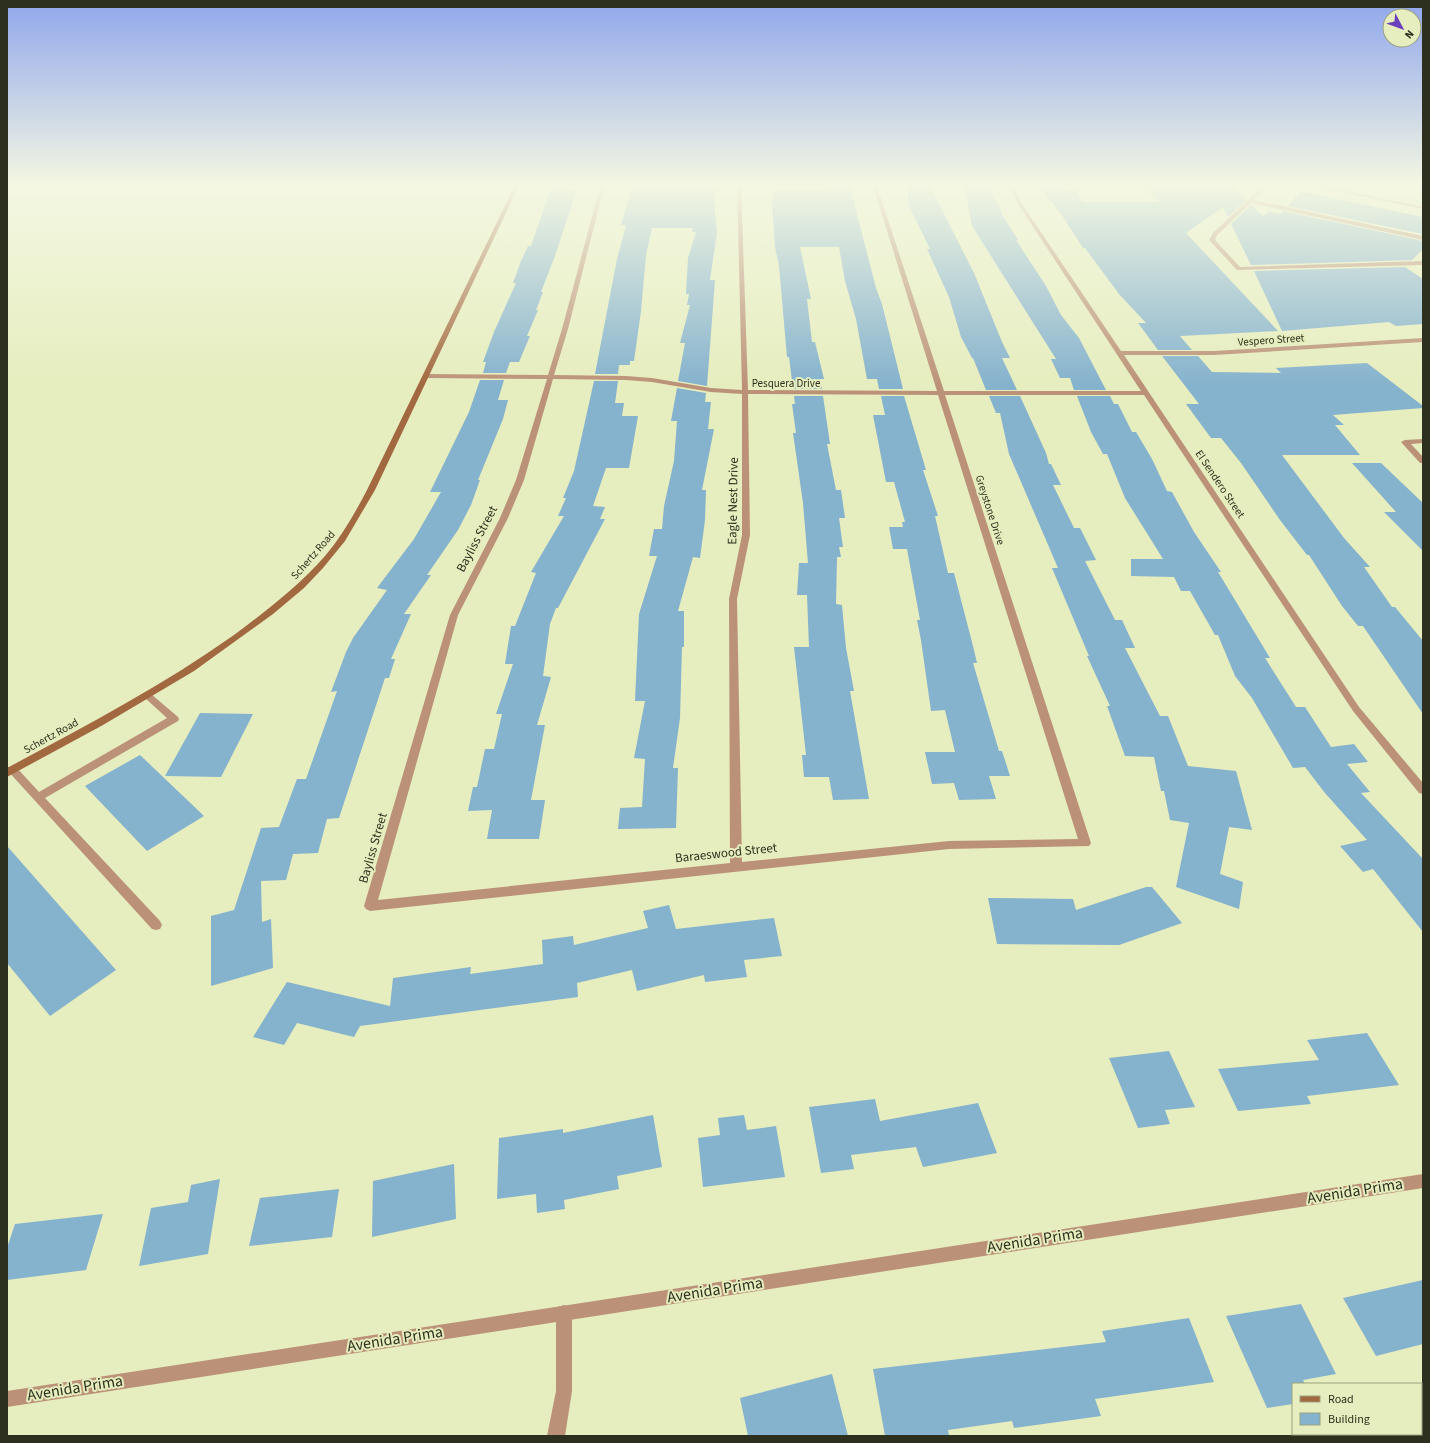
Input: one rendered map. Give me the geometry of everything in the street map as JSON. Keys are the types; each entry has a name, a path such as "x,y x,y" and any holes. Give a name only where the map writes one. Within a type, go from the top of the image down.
{"street":[{"name":"Schertz Road","path":"10,771 148,696 209,659 277,607 306,581 329,556 347,532 374,483 486,250"},
{"name":"Bayliss Street","path":"370,906 454,615 466,589 504,518 514,493 550,378 585,250"},
{"name":"Eagle Nest Drive","path":"736,866 733,599 746,536 745,392 741,250"},
{"name":"Greystone Drive","path":"896,250 1085,843"},
{"name":"El Sendero Street","path":"1051,250 1356,709 1423,790"},
{"path":"1222,250 1239,269 1423,263"},
{"name":"Vespero Street","path":"1120,354 1214,353 1423,340"},
{"name":"Pesquera Drive","path":"426,376 652,380 696,388 745,392 1146,393"},
{"path":"1423,441 1405,442 1423,460"},
{"path":"38,797 174,719 148,696"},
{"path":"10,771 38,797 156,925"},
{"name":"Baraeswood Street","path":"370,906 949,844 1085,843"},
{"name":"Avenida Prima","path":"7,1399 1423,1181"},
{"path":"556,1436 564,1391 564,1313"}],"building":[{"path":"526,250 557,250 541,292 543,292 536,310 538,310 527,336 530,336 519,362 510,362 506,373 483,373 486,362 483,362 494,332 516,283 513,283"},
{"path":"619,250 647,250 634,361 630,361 630,365 619,365 618,374 595,374"},
{"path":"690,250 714,250 710,280 715,280 707,386 678,381 685,343 680,343 690,305 687,305 689,294 686,294 688,258"},
{"path":"776,250 801,250 811,299 807,299 812,342 815,342 824,379 820,379 822,389 793,389 789,357 787,357 779,266"},
{"path":"840,250 866,250 876,288 882,304 903,389 879,389 877,379 867,379 856,319 845,281"},
{"path":"928,250 963,250 974,273 1010,358 1002,358 1017,390 986,390 973,358 961,337 949,297"},
{"path":"987,250 1023,250 1046,286 1061,315 1079,338 1106,390 1074,390 1070,378 1060,378 1051,359 1056,359"},
{"path":"1087,250 1202,250 1278,331 1180,336 1192,350 1158,350 1138,323 1146,323 1119,294"},
{"path":"1244,250 1422,250 1412,260 1251,265"},
{"path":"1405,267 1423,279 1423,324 1396,326 1389,322 1282,331 1254,271"},
{"path":"1162,356 1198,356 1212,372 1281,373 1276,368 1367,363 1423,406 1423,408 1333,415 1344,425 1335,425 1360,455 1282,455 1344,538 1370,567 1364,567 1392,607 1395,607 1423,641 1423,714 1363,626 1358,626 1342,606 1309,555 1307,555 1280,520 1241,463 1221,438 1211,438 1186,404 1199,404"},
{"path":"480,380 504,380 498,400 508,400 503,419 478,480 480,480 471,505 458,530 427,575 431,575 404,614 411,614 391,659 395,659 389,678 385,678 339,818 327,819 318,853 293,854 286,880 261,881 262,922 271,919 273,968 211,986 211,916 234,910 261,828 279,827 297,779 306,779 337,691 331,692 346,652 353,638 387,590 377,588 414,539 441,492 430,492 469,412"},
{"path":"594,381 618,381 615,403 624,403 622,416 638,416 629,468 606,468 593,506 605,507 600,519 605,519 558,608 556,608 550,624 543,676 551,677 537,725 545,725 531,800 545,800 539,839 487,839 492,810 468,811 473,787 477,787 485,749 494,749 502,714 496,714 513,664 505,664 511,626 515,626 536,573 531,572 564,516 558,516 566,498 563,498 574,471"},
{"path":"677,388 706,393 705,402 711,402 708,429 714,429 702,490 706,490 705,520 700,558 693,557 678,611 684,611 684,647 682,647 680,718 673,768 678,768 676,828 618,829 620,808 642,807 645,759 634,758 645,701 635,701 639,614 657,556 649,556 654,529 662,529 664,506 674,461 677,421 671,421"},
{"path":"794,396 823,396 830,444 827,444 836,490 841,490 845,518 839,518 843,547 839,547 841,557 837,557 836,604 842,605 846,648 854,691 850,691 869,799 833,800 829,777 804,777 802,755 806,755 794,647 809,647 807,595 797,595 799,563 808,563 803,503 793,433 796,433 792,404 795,404"},
{"path":"881,396 904,396 926,470 923,470 938,516 935,516 948,573 954,573 977,663 973,663 999,751 1002,751 1010,776 989,776 996,799 959,800 954,783 932,784 925,752 955,752 945,710 931,711 917,620 920,620 907,549 893,549 889,527 903,527 902,522 905,522 894,482 886,482 873,415 885,415"},
{"path":"989,396 1020,396 1046,453 1049,464 1051,464 1061,485 1053,485 1074,528 1080,528 1096,560 1085,561 1115,620 1122,620 1135,648 1125,648 1160,716 1168,716 1188,766 1236,771 1252,830 1229,827 1220,874 1243,882 1239,909 1176,887 1189,823 1170,820 1164,791 1161,791 1154,757 1125,756 1107,706 1110,706 1087,656 1089,656 1052,568 1058,568 1009,454 1000,413 996,413"},
{"path":"1077,396 1110,396 1114,404 1118,404 1132,432 1136,432 1152,459 1167,491 1172,492 1194,532 1221,572 1218,572 1270,658 1265,658 1296,707 1305,707 1331,747 1354,744 1368,762 1347,764 1370,792 1361,793 1423,859 1423,932 1373,869 1363,872 1340,846 1367,840 1325,793 1305,767 1293,768 1252,698 1235,676 1218,635 1215,635 1190,591 1181,591 1174,577 1131,576 1131,559 1163,559 1125,498 1107,454 1103,454 1091,432"},
{"path":"1352,463 1381,463 1423,503 1423,551 1384,512 1396,512"},
{"path":"200,713 253,714 221,777 165,776"},
{"path":"140,755 204,816 147,851 85,786"},
{"path":"7,846 116,970 50,1016 7,963"},
{"path":"1146,887 1152,887 1182,923 1119,945 997,944 988,898 1073,899 1076,910"},
{"path":"669,905 676,929 774,918 782,956 744,960 747,977 705,982 704,975 637,991 632,970 577,983 578,997 360,1026 354,1037 297,1023 284,1045 253,1037 287,982 390,1006 393,978 471,967 470,974 543,964 542,940 573,936 574,945 648,928 643,911"},
{"path":"1367,1033 1399,1085 1307,1096 1311,1104 1238,1111 1218,1069 1319,1060 1307,1040"},
{"path":"1169,1051 1195,1107 1165,1110 1170,1124 1138,1128 1109,1058"},
{"path":"875,1099 880,1121 978,1103 997,1153 923,1167 916,1147 851,1155 854,1169 821,1173 809,1107"},
{"path":"653,1115 662,1167 617,1176 619,1189 564,1200 565,1209 537,1213 536,1194 497,1199 499,1138 563,1129 563,1133"},
{"path":"744,1115 747,1130 776,1126 785,1177 703,1187 698,1138 720,1135 718,1118"},
{"path":"454,1164 456,1219 372,1237 373,1181"},
{"path":"220,1179 208,1254 139,1266 151,1208 188,1202 191,1185"},
{"path":"339,1189 332,1237 249,1246 260,1198"},
{"path":"103,1214 86,1270 7,1280 7,1248 15,1224"},
{"path":"1423,1280 1423,1344 1376,1356 1343,1298"},
{"path":"1301,1304 1336,1374 1303,1380 1304,1383 1292,1383 1292,1404 1267,1408 1226,1316"},
{"path":"1189,1318 1214,1382 1095,1399 1101,1416 1014,1428 1012,1421 948,1430 949,1436 885,1436 873,1369 1106,1342 1102,1331"},
{"path":"832,1374 848,1436 748,1436 740,1398"}]}
